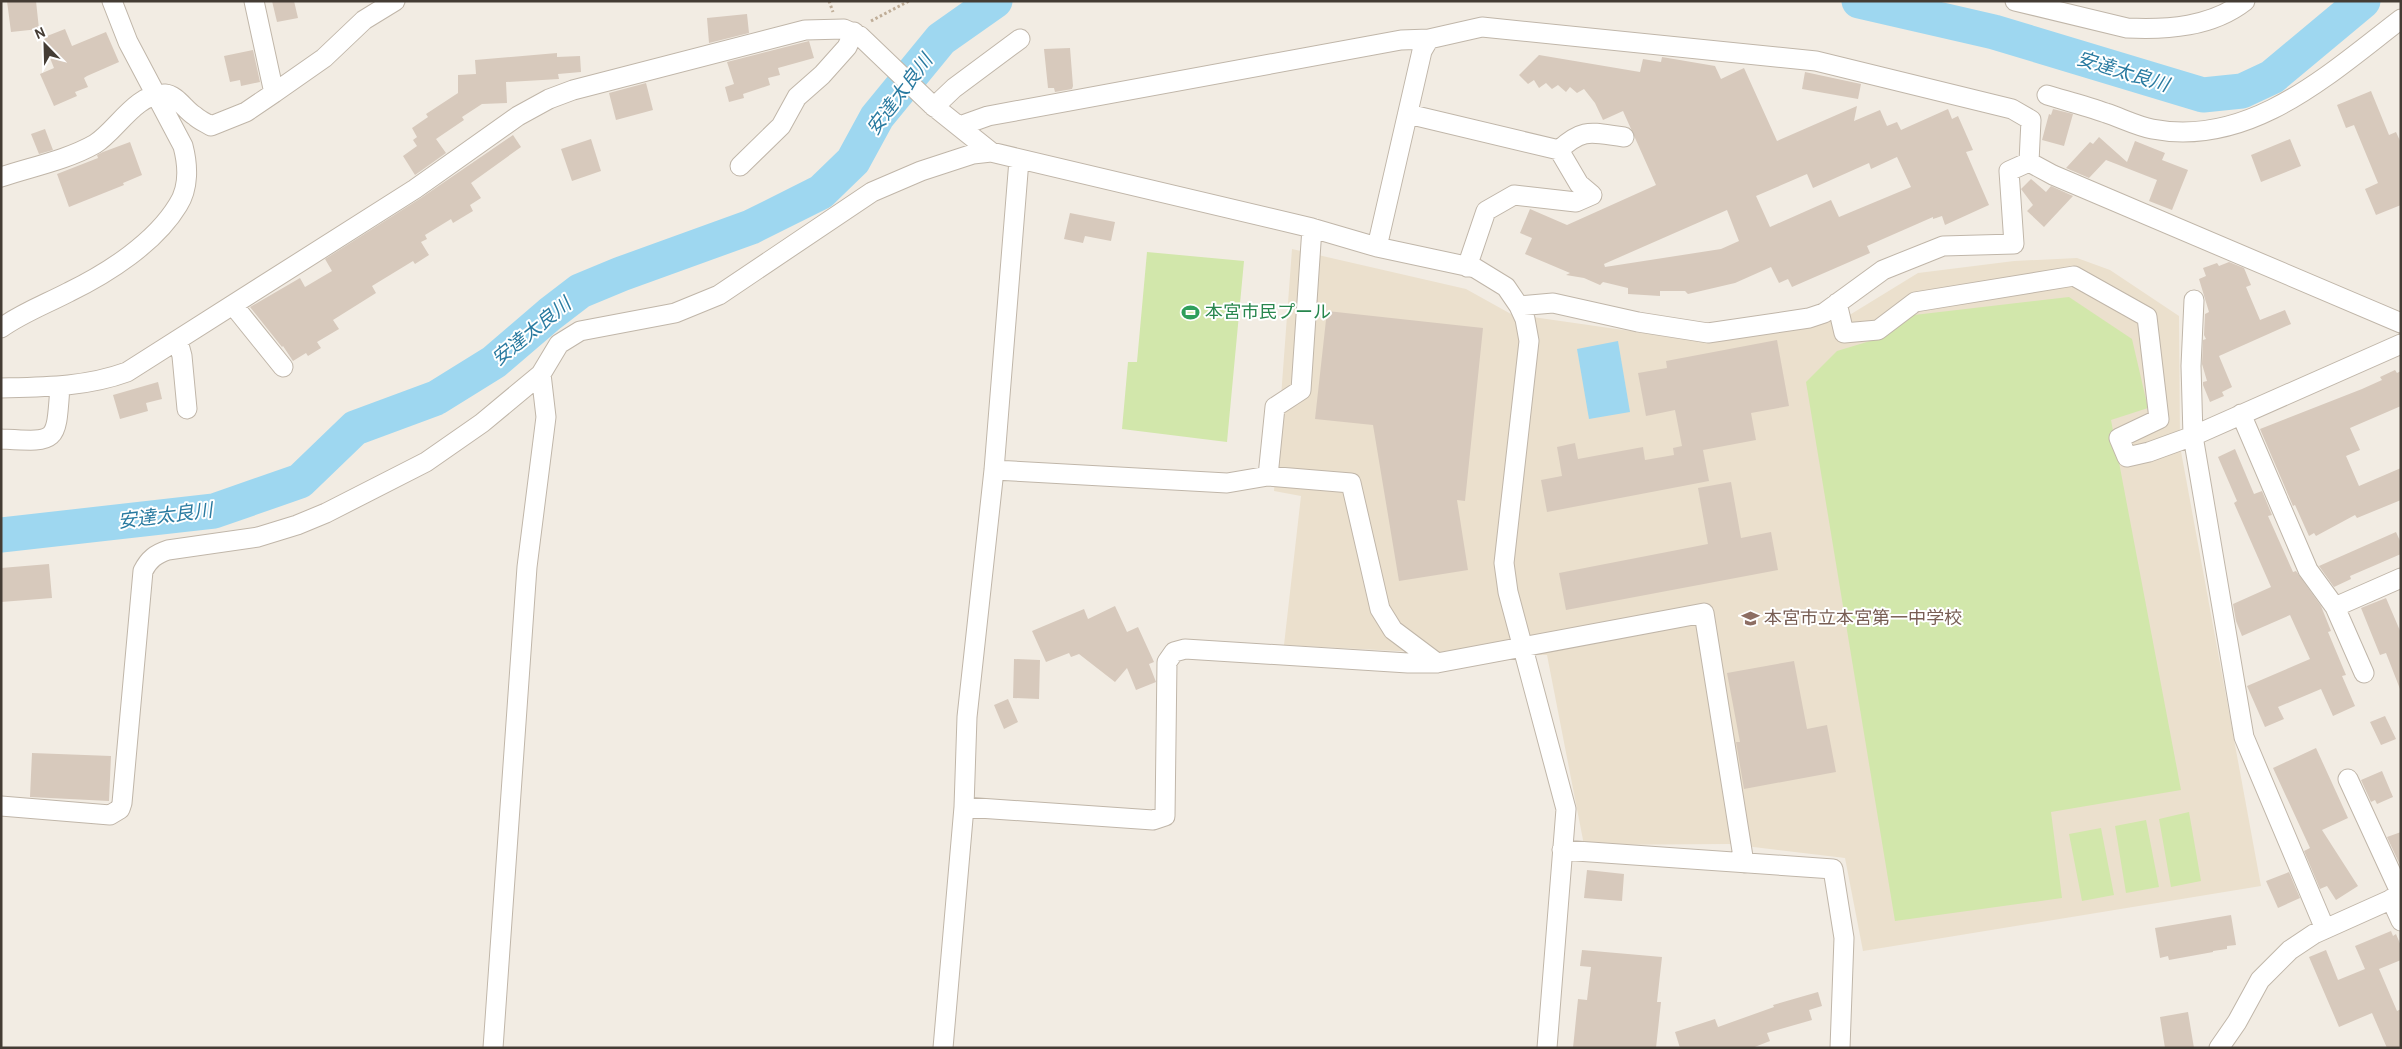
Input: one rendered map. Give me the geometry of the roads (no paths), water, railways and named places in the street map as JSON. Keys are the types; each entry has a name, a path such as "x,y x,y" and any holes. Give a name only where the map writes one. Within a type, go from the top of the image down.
{"street":[{"path":"1,328 16,317 71,291 114,266 139,247 178,205 184,190 186,158 176,130 128,42 112,1"},
{"path":"254,1 274,93"},
{"path":"1,177 95,144 115,128 139,104 156,95 167,94 174,97 195,117 211,126 246,112 324,58 364,20 395,1"},
{"path":"2015,1 2126,28 2144,29 2191,25 2218,17 2245,1"},
{"path":"2048,95 2150,129 2176,133 2201,132 2224,128 2251,120 2274,110 2345,62 2401,19"},
{"path":"960,126 988,116 1401,40 1429,39 1482,27 1816,60 2020,113 2030,120 2029,162"},
{"path":"1,388 60,386 94,382 127,372 415,189 518,116 549,99 573,90 805,30 844,29 857,34 932,106 991,152"},
{"path":"740,166 781,126 797,97 822,75 857,34"},
{"path":"932,106 1020,39"},
{"path":"1377,247 1422,51 1429,39"},
{"path":"1408,114 1559,150 1579,184 1592,195 1576,202 1514,195 1486,212 1467,267"},
{"path":"1559,150 1573,137 1583,133 1624,137"},
{"path":"1,806 110,815 120,809 143,571 149,561 157,554 258,537 297,525 326,513 426,462 482,423 541,374 559,344 580,330 675,312 718,295 872,192 921,171 973,154 991,152 1312,228 1377,247 1467,267 1488,275 1506,287 1520,306 1525,319 1529,341 1504,563 1508,592 1566,809 1547,1048"},
{"path":"943,1048 964,807 967,717 994,470 1019,160"},
{"path":"1520,306 1553,303 1638,322 1708,333 1809,318 1824,313 1883,270 1943,246 2014,244 2009,171 2029,162"},
{"path":"2029,162 2053,175 2401,323"},
{"path":"1268,476 1275,406 1302,390 1312,228"},
{"path":"1836,304 1844,333 1878,330 1915,302 2074,276 2146,318 2159,419 2119,438 2127,457 2150,452 2193,436 2401,344"},
{"path":"2194,300 2191,366 2193,436 2244,737 2325,929"},
{"path":"233,305 282,367"},
{"path":"178,341 182,356 187,409"},
{"path":"493,1048 527,567 546,417 541,374"},
{"path":"1,439 42,441 51,435 58,420 60,386"},
{"path":"2241,414 2308,570 2335,606 2364,673"},
{"path":"994,470 1227,483 1268,476 1351,483 1380,609 1393,630 1437,662"},
{"path":"2335,606 2401,578"},
{"path":"964,807 1153,820 1165,816 1167,662 1174,652 1185,649 1398,662 1437,662 1704,614 1744,863"},
{"path":"2348,779 2397,896 2401,921"},
{"path":"1562,850 1833,869 1844,938 1840,1048"},
{"path":"2219,1048 2237,1022 2260,980 2290,950 2325,929 2397,896"}],"water":[{"path":"1618,341 1630,412 1589,419 1577,349"}],"waterway":[{"name":"安達太良川","path":"1,535 214,511 300,481 355,428 436,398 494,362 580,291 621,274 751,227 821,192 853,161 877,117 941,39 995,1"},
{"name":"安達太良川","path":"1859,1 1994,32 2203,95 2242,91 2272,77 2363,1"}],"place":[{"name":"本宮市民プール","path":"1191,312"},
{"name":"本宮市立本宮第一中学校","path":"1750,618"}]}
